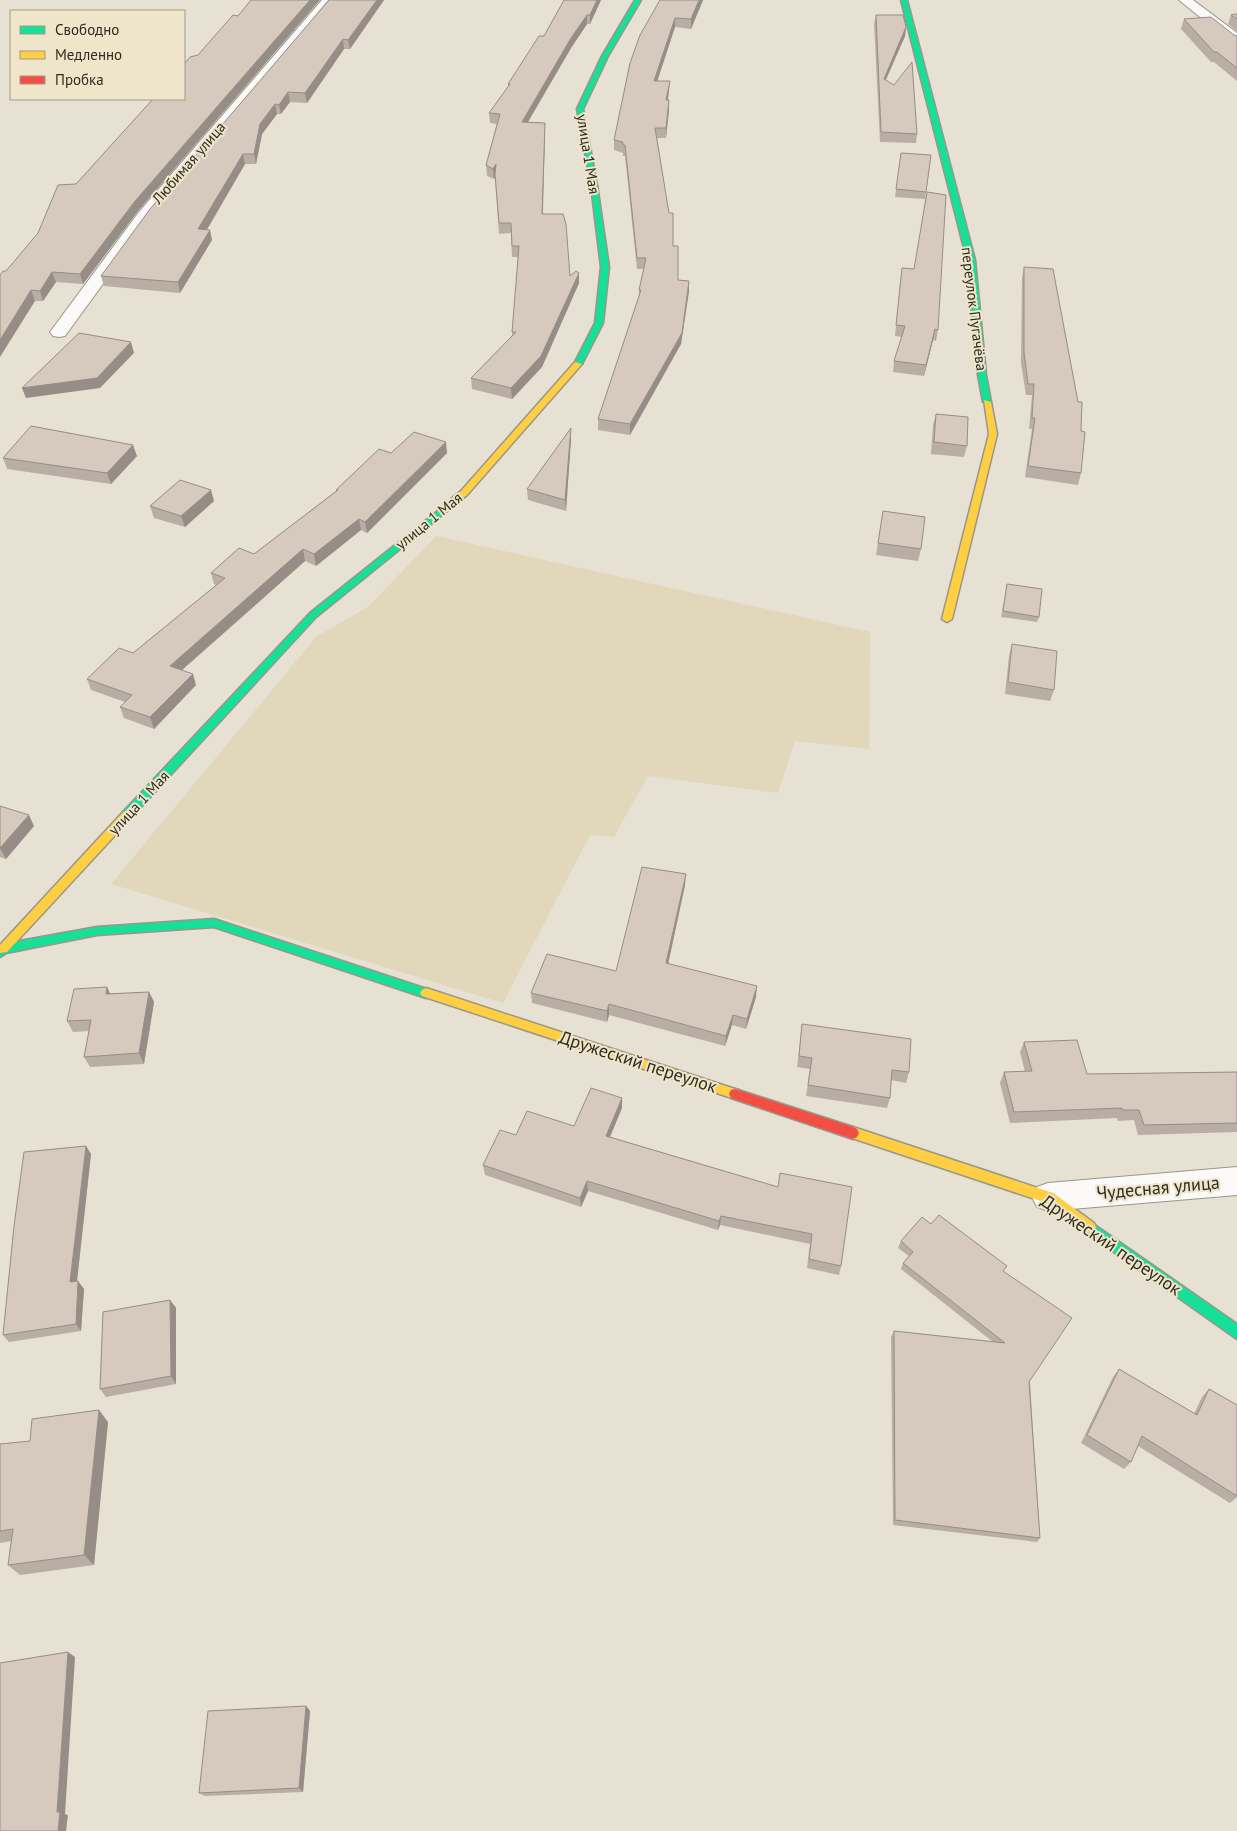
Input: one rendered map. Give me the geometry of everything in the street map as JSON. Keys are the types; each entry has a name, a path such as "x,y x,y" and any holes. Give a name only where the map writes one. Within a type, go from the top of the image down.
{"street":[{"name":"Любимая улица","path":"59,332 145,215 329,0"},
{"name":"улица 1 Мая","path":"2,950 313,615 464,493 576,368 599,324 605,267 594,186 580,109 605,56 638,0"},
{"name":"переулок Пугачёва","path":"904,0 971,260 982,375 994,434 947,619"},
{"path":"1185,0 1237,40"},
{"name":"Дружеский переулок","path":"2,950 97,931 214,922 1048,1197 1237,1332"},
{"name":"Чудесная улица","path":"1048,1197 1237,1181"}],"shaded area":[{"path":"436,536 870,632 869,749 795,741 778,793 648,776 614,837 590,835 503,1003 111,884 316,637 369,606"}],"building":[{"path":"251,0 310,0 135,201 80,274 52,272 40,291 31,290 0,340 0,275 3,271 6,271 38,233 58,185 76,184 152,100 185,100 185,63 190,57 198,55 233,15 238,16"},
{"path":"329,0 377,0 348,40 343,39 305,93 288,92 279,105 275,104 260,124 254,154 243,154 198,229 210,230 178,282 101,276 150,209"},
{"path":"564,0 597,0 590,15 587,15 571,38 522,122 545,123 542,214 563,214 566,224 570,276 576,271 579,273 541,356 511,388 471,378 516,332 512,332 519,246 512,246 511,223 499,223 495,174 496,164 493,169 486,165 500,114 489,113 510,84 508,84 539,36 544,36"},
{"path":"660,0 699,0 691,19 675,18 654,81 670,81 666,100 669,100 666,128 655,128 669,213 673,213 673,246 678,246 678,280 689,281 682,333 630,424 598,419 641,290 639,290 646,258 637,258 625,145 623,145 623,142 614,140 630,63 640,35"},
{"path":"876,15 903,15 906,27 884,79 894,85 912,62 917,134 881,132"},
{"path":"1211,17 1237,36 1237,68 1217,52 1214,52 1184,19"},
{"path":"901,153 931,155 926,192 896,189"},
{"path":"927,192 946,195 938,330 935,329 926,365 894,361 905,326 896,325 902,268 914,269"},
{"path":"1024,267 1053,269 1078,402 1082,402 1081,431 1085,432 1081,473 1028,466 1035,418 1032,418 1034,384 1028,384 1024,352"},
{"path":"79,333 131,342 97,378 22,388"},
{"path":"936,414 968,417 967,446 934,442"},
{"path":"31,426 133,445 107,473 3,458"},
{"path":"571,428 565,500 527,489"},
{"path":"414,432 446,442 365,522 359,519 314,554 303,549 170,666 193,674 150,717 120,707 132,695 87,679 119,648 133,653 225,578 211,573 239,548 254,554 338,490 336,490 379,449 391,453"},
{"path":"180,480 211,490 181,516 150,506"},
{"path":"883,511 925,517 921,549 878,543"},
{"path":"1007,584 1042,589 1039,617 1003,611"},
{"path":"1012,644 1057,651 1054,690 1008,682"},
{"path":"0,806 29,815 0,848"},
{"path":"642,867 686,874 666,963 757,986 747,1019 733,1015 726,1036 609,1004 607,1011 531,993 547,954 616,971"},
{"path":"107,987 106,994 149,992 139,1053 84,1057 91,1020 67,1021 74,989"},
{"path":"802,1024 911,1039 909,1072 892,1070 890,1098 808,1085 812,1058 799,1056"},
{"path":"1077,1040 1087,1074 1237,1072 1237,1123 1144,1125 1139,1110 1123,1110 1122,1108 1014,1112 1004,1072 1032,1071 1024,1042"},
{"path":"591,1088 622,1098 606,1136 778,1187 780,1173 852,1187 841,1266 809,1259 812,1234 721,1216 719,1221 587,1181 580,1198 483,1165 500,1130 516,1135 527,1111 574,1126"},
{"path":"86,1146 70,1282 78,1281 76,1324 3,1335 24,1152"},
{"path":"939,1215 1007,1266 1003,1271 1072,1318 1029,1382 1040,1538 895,1520 894,1331 1005,1343 903,1263 913,1252 901,1241 922,1217 931,1224"},
{"path":"170,1300 171,1376 100,1389 103,1312"},
{"path":"1119,1369 1197,1415 1209,1389 1237,1405 1237,1496 1142,1436 1131,1462 1087,1435"},
{"path":"99,1410 84,1555 8,1565 13,1529 0,1531 0,1444 30,1441 32,1419"},
{"path":"68,1652 57,1812 60,1812 58,1831 0,1831 0,1663"},
{"path":"306,1706 299,1788 199,1793 208,1711"}],"traffic: fast":[{"path":"578,364 599,323 605,267 594,185 580,109 605,56 638,0"},
{"path":"904,0 971,260 982,375 987,402"},
{"path":"127,815 313,615 454,501"},
{"path":"0,952 3,949 97,931 214,923 426,993"},
{"path":"1089,1227 1237,1332"}],"traffic: slow":[{"path":"454,501 464,493 578,364"},
{"path":"947,619 993,434 987,402"},
{"path":"3,949 127,815"},
{"path":"426,993 735,1094"},
{"path":"853,1133 1048,1197 1089,1227"}],"traffic: jam":[{"path":"735,1094 853,1133"}]}
